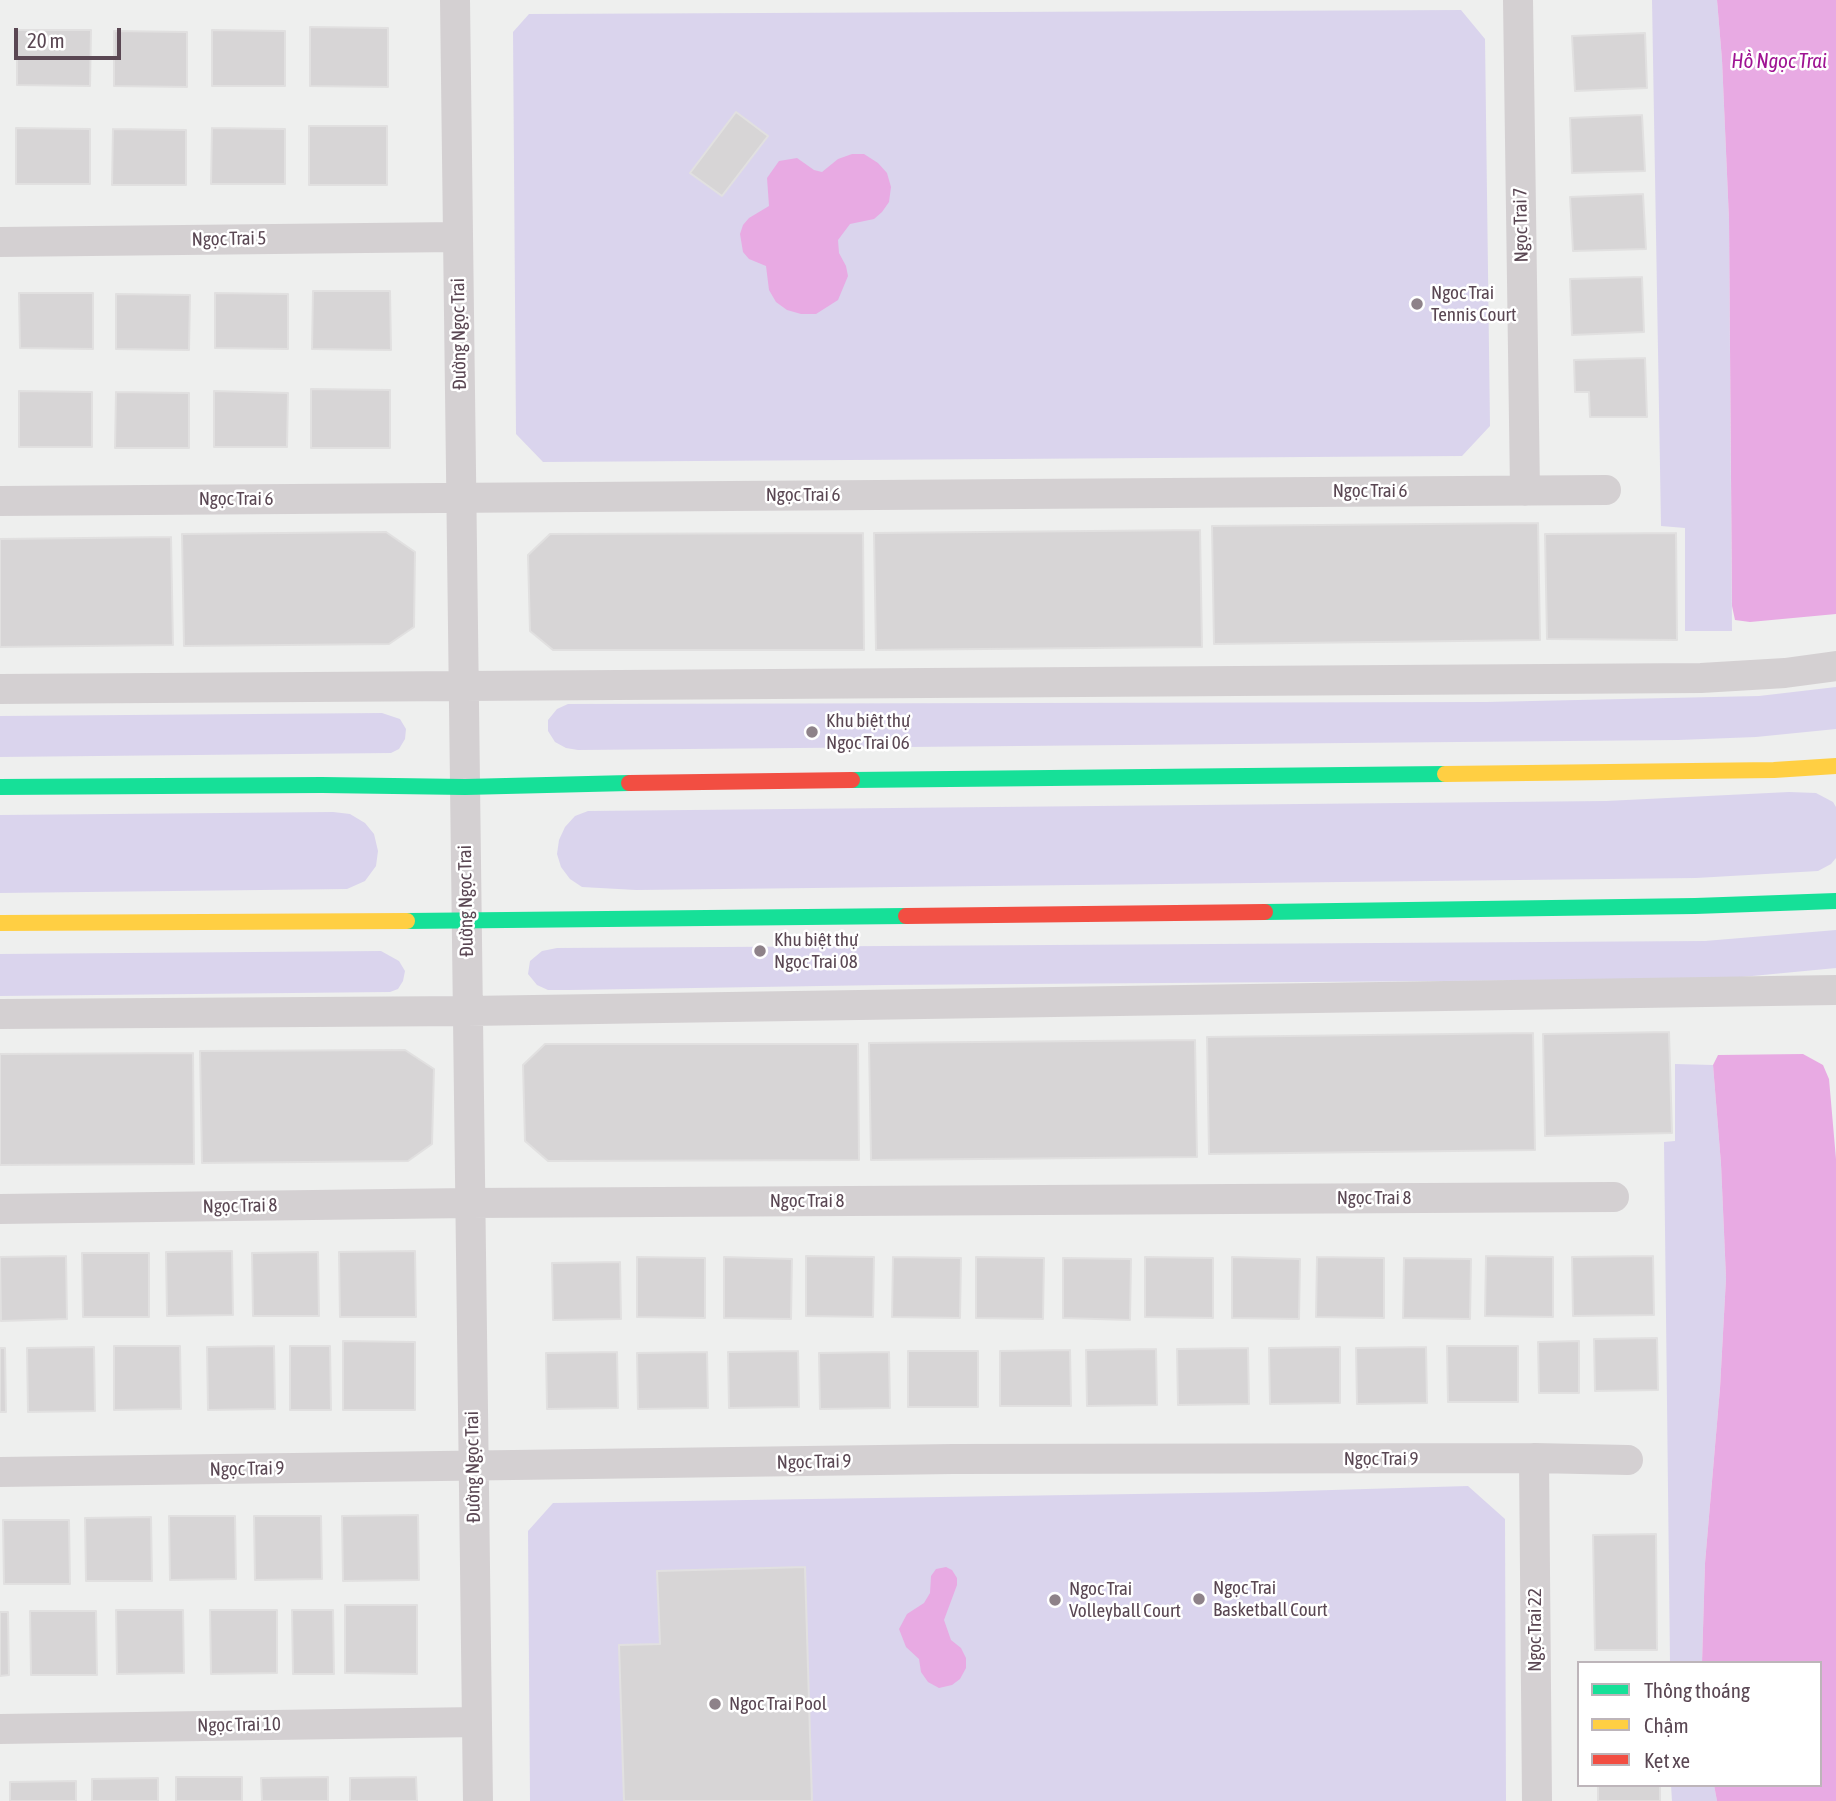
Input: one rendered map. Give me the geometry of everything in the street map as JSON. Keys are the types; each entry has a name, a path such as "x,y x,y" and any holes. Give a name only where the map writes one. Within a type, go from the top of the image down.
{"main road":[{"path":"0,787 465,787 1836,766"},
{"path":"0,923 301,920 466,922 1836,901"}],"street":[{"name":"Đường Ngọc Trai","path":"455,0 478,1801"},
{"name":"Ngọc Trai 7","path":"1518,0 1525,491"},
{"name":"Ngọc Trai 5","path":"0,242 457,237"},
{"name":"Ngọc Trai 6","path":"0,501 1606,490"},
{"path":"0,689 1701,678 1785,673 1836,666"},
{"path":"0,1014 468,1011 1836,990"},
{"name":"Ngọc Trai 8","path":"0,1209 469,1203 1614,1196"},
{"name":"Ngọc Trai 22","path":"1534,1458 1537,1801"},
{"name":"Ngọc Trai 9","path":"0,1472 953,1459 1628,1460"},
{"name":"Ngọc Trai 10","path":"0,1729 477,1722"}],"shaded area":[{"path":"1652,0 1717,0 1729,220 1732,631 1685,631 1685,528 1661,526"},
{"path":"1461,10 1485,39 1490,426 1462,456 543,462 516,434 513,32 529,14"},
{"path":"1836,687 1836,729 1756,737 1678,740 578,750 555,742 548,731 548,720 557,709 568,704 1487,702 1759,696"},
{"path":"382,713 400,719 406,729 405,739 399,749 391,753 0,757 0,716"},
{"path":"1816,793 1833,802 1836,807 1836,858 1818,871 1696,878 636,890 582,887 570,879 561,867 557,854 565,827 575,816 588,811 1606,801"},
{"path":"350,814 365,823 374,834 378,851 376,866 365,881 347,889 0,893 0,815"},
{"path":"1836,930 1836,968 1721,979 548,990 537,985 528,974 530,961 542,951 557,948 1705,941"},
{"path":"381,951 399,961 405,971 398,989 390,992 0,996 0,954"},
{"path":"1675,1064 1713,1065 1726,1278 1705,1563 1702,1661 1670,1661 1664,1142 1675,1141"},
{"path":"1468,1486 1505,1519 1506,1801 530,1801 528,1531 553,1503 1264,1492"},
{"path":"1671,1787 1714,1787 1717,1801 1672,1801"}],"water":[{"name":"Hồ Ngọc Trai","path":"1717,0 1836,0 1836,614 1750,622 1735,620 1732,606 1729,220"},
{"path":"852,154 864,154 887,173 891,187 889,202 874,219 850,224 838,240 839,253 848,276 838,300 816,314 787,310 776,302 769,290 766,266 749,259 743,252 740,234 743,225 749,218 769,206 767,178 779,161 797,158 814,170 822,172 838,159"},
{"path":"1803,1054 1823,1065 1829,1079 1836,1159 1836,1801 1717,1801 1714,1787 1822,1787 1822,1661 1702,1661 1705,1563 1726,1278 1713,1065 1718,1055"},
{"path":"946,1567 952,1570 957,1578 957,1585 944,1620 951,1640 961,1648 966,1658 966,1668 960,1679 952,1685 939,1688 928,1682 921,1672 919,1659 906,1647 899,1629 907,1614 924,1603 930,1593 931,1576 936,1569"}],"building":[{"path":"310,27 388,28 388,87 310,86"},
{"path":"17,30 91,30 90,86 17,85"},
{"path":"212,30 285,31 285,86 212,86"},
{"path":"114,31 187,32 187,87 114,86"},
{"path":"1645,33 1647,88 1575,91 1572,36"},
{"path":"736,112 768,136 722,196 690,173"},
{"path":"1642,115 1645,171 1572,173 1570,118"},
{"path":"309,126 387,126 387,185 309,185"},
{"path":"16,128 90,129 90,184 16,184"},
{"path":"212,128 285,129 285,184 211,184"},
{"path":"113,129 186,130 186,185 112,185"},
{"path":"1643,194 1646,249 1573,251 1570,197"},
{"path":"1642,277 1644,332 1572,335 1570,279"},
{"path":"313,291 390,291 391,350 312,349"},
{"path":"19,293 93,293 93,349 20,348"},
{"path":"215,293 288,294 288,349 215,348"},
{"path":"116,294 190,295 189,350 116,349"},
{"path":"1645,358 1647,417 1590,417 1589,392 1575,392 1574,360"},
{"path":"311,389 390,390 390,448 311,448"},
{"path":"19,391 92,392 92,447 19,447"},
{"path":"214,391 288,393 287,447 214,447"},
{"path":"116,392 189,393 189,448 115,448"},
{"path":"1538,523 1540,640 1214,644 1212,526"},
{"path":"1200,530 1202,647 876,650 874,533"},
{"path":"386,532 415,552 414,627 389,644 184,646 182,534"},
{"path":"863,533 864,650 553,650 530,631 528,555 550,534"},
{"path":"1676,533 1677,640 1547,639 1545,534"},
{"path":"171,537 173,645 0,647 0,539"},
{"path":"1669,1032 1672,1133 1545,1136 1543,1034"},
{"path":"1533,1033 1535,1150 1209,1154 1207,1037"},
{"path":"1195,1040 1197,1157 871,1160 869,1043"},
{"path":"545,1044 858,1044 859,1160 548,1161 525,1141 523,1065"},
{"path":"405,1050 434,1069 432,1144 408,1161 202,1163 200,1051"},
{"path":"193,1053 194,1164 0,1165 0,1054"},
{"path":"232,1251 233,1315 167,1316 166,1252"},
{"path":"415,1251 416,1317 340,1317 339,1252"},
{"path":"318,1252 319,1316 253,1316 252,1253"},
{"path":"82,1253 149,1253 149,1317 83,1317"},
{"path":"66,1256 67,1319 1,1321 0,1257"},
{"path":"806,1256 874,1257 873,1317 806,1316"},
{"path":"1486,1256 1553,1257 1553,1317 1485,1316"},
{"path":"1653,1256 1654,1315 1573,1316 1572,1257"},
{"path":"637,1257 705,1258 705,1318 637,1317"},
{"path":"724,1257 792,1259 791,1319 724,1318"},
{"path":"893,1257 961,1258 960,1318 892,1317"},
{"path":"976,1257 1044,1258 1043,1319 976,1318"},
{"path":"1145,1257 1213,1258 1213,1318 1145,1317"},
{"path":"1232,1257 1300,1259 1299,1319 1232,1318"},
{"path":"1317,1257 1384,1258 1384,1318 1316,1317"},
{"path":"1063,1258 1131,1259 1130,1320 1063,1318"},
{"path":"1404,1258 1471,1259 1470,1319 1403,1318"},
{"path":"620,1262 621,1319 553,1320 552,1263"},
{"path":"1657,1338 1658,1390 1595,1391 1594,1339"},
{"path":"343,1341 415,1342 415,1410 343,1410"},
{"path":"1579,1341 1579,1393 1539,1393 1538,1342"},
{"path":"114,1346 180,1346 181,1409 114,1410"},
{"path":"274,1346 275,1409 208,1410 207,1347"},
{"path":"290,1346 330,1346 331,1410 290,1410"},
{"path":"1447,1346 1518,1346 1518,1402 1448,1402"},
{"path":"94,1347 95,1411 28,1412 27,1348"},
{"path":"1340,1347 1340,1403 1270,1404 1269,1348"},
{"path":"1426,1347 1427,1403 1357,1404 1356,1348"},
{"path":"0,1348 5,1348 6,1412 0,1412"},
{"path":"1248,1348 1249,1404 1178,1405 1177,1349"},
{"path":"1156,1349 1157,1405 1087,1406 1086,1350"},
{"path":"1070,1350 1071,1406 1000,1406 1000,1351"},
{"path":"798,1351 799,1407 729,1408 728,1352"},
{"path":"908,1351 978,1351 978,1407 908,1407"},
{"path":"617,1352 618,1408 547,1409 546,1353"},
{"path":"707,1352 708,1408 638,1409 637,1353"},
{"path":"889,1352 890,1408 820,1409 819,1353"},
{"path":"418,1515 419,1580 343,1581 342,1516"},
{"path":"169,1516 235,1516 236,1579 170,1580"},
{"path":"254,1516 321,1516 322,1579 255,1580"},
{"path":"151,1517 152,1581 86,1581 85,1518"},
{"path":"3,1520 69,1520 70,1584 4,1584"},
{"path":"1656,1534 1657,1650 1595,1650 1593,1535"},
{"name":"Ngoc Trai Pool","path":"805,1567 812,1801 624,1801 619,1645 660,1644 657,1571"},
{"path":"345,1605 417,1605 417,1674 345,1673"},
{"path":"116,1610 183,1610 184,1673 117,1674"},
{"path":"210,1610 277,1610 277,1673 211,1674"},
{"path":"292,1610 333,1610 334,1674 293,1674"},
{"path":"30,1611 96,1611 97,1675 31,1675"},
{"path":"0,1612 8,1612 9,1675 0,1676"},
{"path":"176,1777 242,1777 242,1801 176,1801"},
{"path":"328,1777 328,1801 262,1801 261,1778"},
{"path":"416,1777 417,1801 350,1801 350,1778"},
{"path":"158,1778 158,1801 92,1801 92,1779"},
{"path":"76,1781 76,1801 10,1801 10,1782"},
{"path":"1598,1787 1660,1787 1660,1801 1598,1801"}],"traffic: fast":[{"path":"852,780 1445,774"},
{"path":"0,787 465,787 629,783"},
{"path":"1265,912 1695,906 1836,901"},
{"path":"407,921 906,916"}],"traffic: slow":[{"path":"1445,774 1774,770 1836,766"},
{"path":"0,923 407,921"}],"traffic: jam":[{"path":"629,783 852,780"},
{"path":"906,916 1265,912"}],"place":[{"name":"Ngoc Trai Tennis Court","path":"1417,304"},
{"name":"Khu biệt thự Ngọc Trai 06","path":"812,732"},
{"name":"Khu biệt thự Ngọc Trai 08","path":"760,951"},
{"name":"Ngọc Trai Basketball Court","path":"1199,1599"},
{"name":"Ngoc Trai Volleyball Court","path":"1055,1600"},
{"name":"Ngoc Trai Pool","path":"715,1704"}]}
